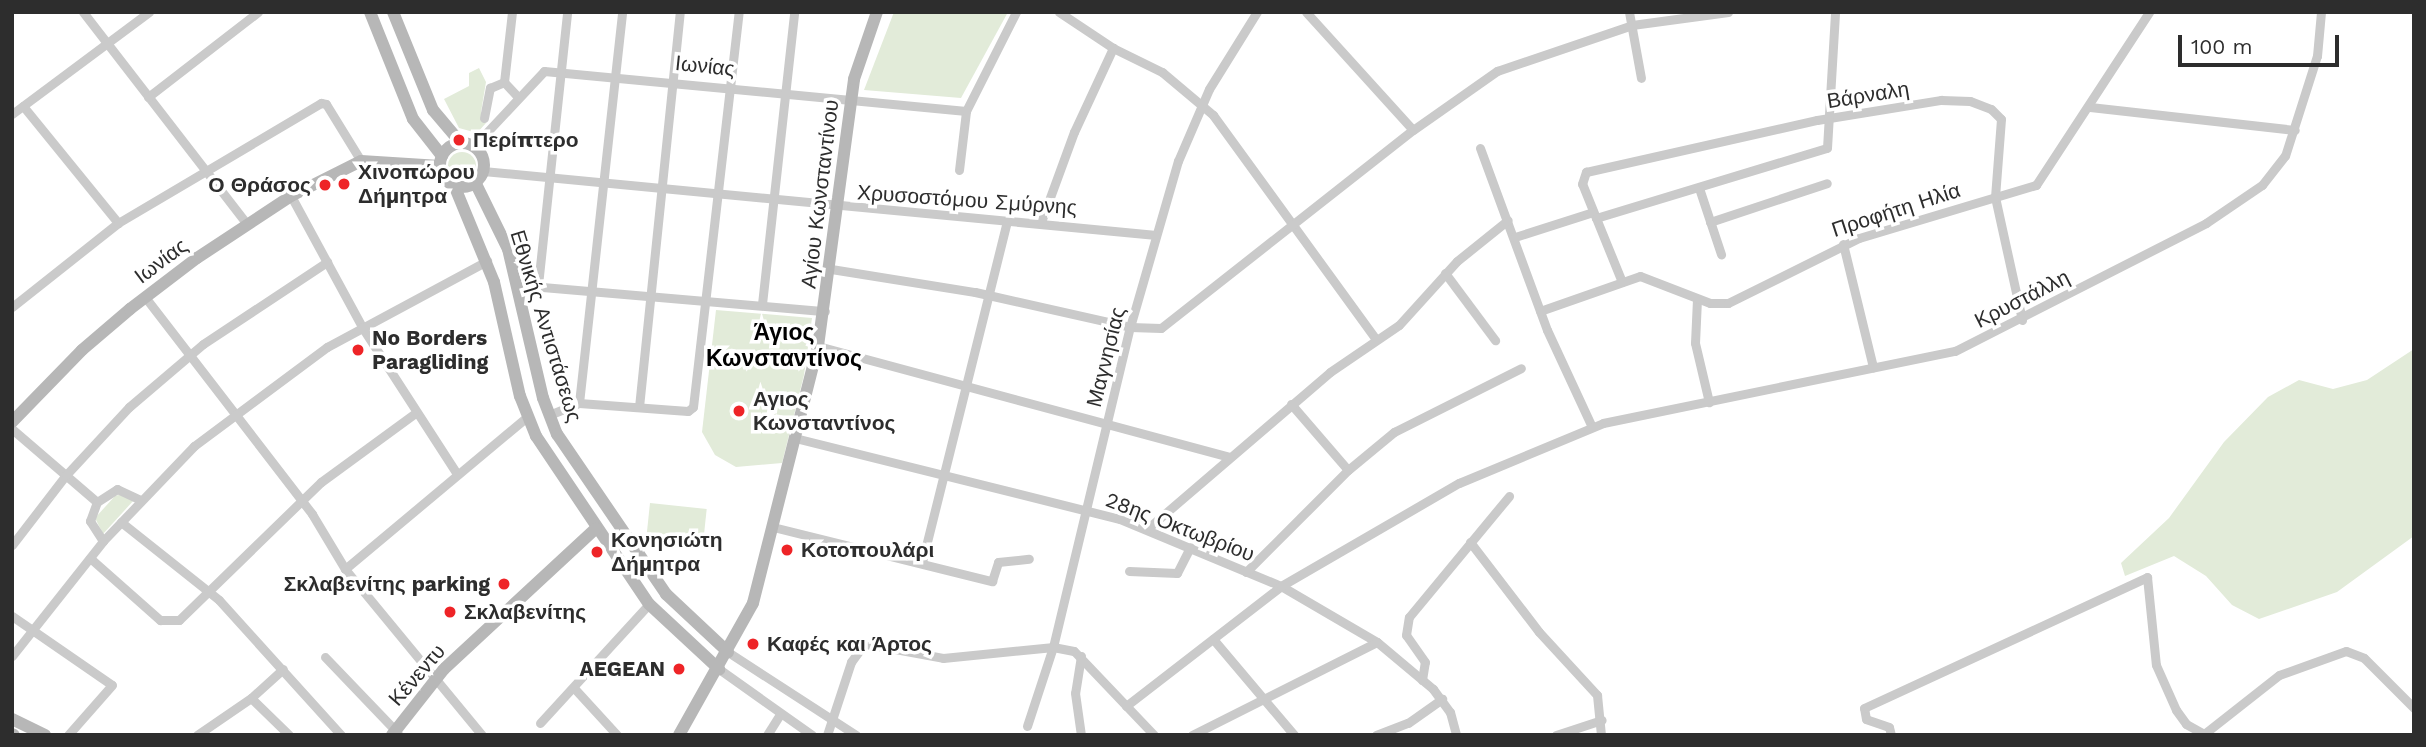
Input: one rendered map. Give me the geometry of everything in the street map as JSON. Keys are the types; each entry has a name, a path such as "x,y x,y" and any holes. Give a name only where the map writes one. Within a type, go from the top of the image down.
{"main road":[{"path":"370,12 414,119 441,161 445,180 454,186 475,182 483,171 481,155 467,145 433,110 393,12"},
{"name":"Αγίου Κωνσταντίνου","path":"679,735 719,669 750,610 773,527 825,311 851,99 858,63 877,12"},
{"path":"361,161 441,161 467,145"},
{"name":"Ιωνίας","path":"12,422 82,350 145,297 291,196 361,161"},
{"name":"Εθνικής Αντιστάσεως","path":"475,182 508,248 549,415 576,464 666,594 728,652"},
{"name":"Εθνικής Αντιστάσεως","path":"454,186 487,261 527,417 547,455 649,604 719,669"},
{"name":"Κένεντυ","path":"396,733 435,680 596,528"},
{"path":"12,719 45,735"}],"street":[{"path":"83,12 247,224"},
{"path":"12,114 149,12"},
{"path":"148,97 258,12"},
{"path":"512,12 504,82 518,97"},
{"path":"538,285 567,12"},
{"path":"579,403 622,12"},
{"path":"639,407 680,12"},
{"path":"549,415 579,403 688,411 694,403 739,12"},
{"path":"762,304 794,12"},
{"path":"960,170 967,111 1016,12"},
{"path":"1059,12 1113,48 1162,72 1223,127 1376,339"},
{"name":"Μαγνησίας","path":"1027,726 1053,647 1130,327 1156,234 1200,105 1257,12"},
{"path":"1306,12 1413,130"},
{"path":"1629,12 1641,78"},
{"path":"831,269 990,295 1130,327 1161,328 1413,130 1497,71 1632,25 1728,12"},
{"path":"1515,237 1699,188 1824,150 1830,140 1835,12"},
{"name":"Προφήτη Ηλία","path":"1540,311 1622,282 1648,277 1697,299 1716,304 1735,301 1843,244 2041,181 2149,12"},
{"name":"Κρυστάλλη","path":"1126,706 1281,586 1459,483 1592,426 1955,351 2022,320 2188,233 2246,197 2282,162 2295,130 2317,56 2321,12"},
{"path":"1041,222 1074,132 1113,48"},
{"name":"Ιωνίας","path":"467,145 541,72 967,111"},
{"path":"484,118 489,88 504,82"},
{"name":"Βάρναλη","path":"1595,215 1582,184 1586,172 1830,118 1947,100 1985,106 1998,115 2002,124 1995,197 2022,320"},
{"path":"12,307 118,223 322,103 361,161"},
{"path":"23,106 118,223"},
{"path":"2090,107 2295,130"},
{"path":"1480,148 1515,237 1540,311 1592,426"},
{"name":"Χρυσοστόμου Σμύρνης","path":"483,171 602,186 1156,234"},
{"path":"1710,222 1827,183"},
{"path":"1699,188 1721,254"},
{"path":"291,196 362,327 414,414 457,474"},
{"path":"1595,215 1622,282"},
{"path":"922,562 1007,220"},
{"path":"1147,529 1292,404 1403,321 1445,273 1508,220"},
{"path":"1843,244 1873,367"},
{"path":"12,656 103,541 183,455 233,414 362,327 487,261"},
{"path":"12,545 66,475 129,407 188,355 327,262"},
{"path":"1445,273 1495,340"},
{"path":"519,285 591,289 825,311"},
{"path":"145,297 302,501 345,569 482,735"},
{"path":"1697,299 1695,343 1709,401"},
{"path":"818,346 1228,457"},
{"path":"1247,572 1348,470 1410,421 1521,368"},
{"path":"1292,404 1348,470"},
{"path":"90,558 160,620 179,620 302,501 414,414"},
{"path":"345,569 527,417"},
{"path":"12,429 97,502"},
{"name":"28ης Οκτωβρίου","path":"795,438 1086,510 1147,529 1281,586 1377,642 1422,680 1442,699 1456,735"},
{"path":"103,541 89,521 97,502 120,489 141,500"},
{"path":"1422,680 1426,664 1406,638 1407,621 1509,496"},
{"path":"121,522 209,593 283,669 341,735"},
{"path":"773,527 922,562 992,582 998,562 1029,559"},
{"path":"1470,542 1545,640 1597,695 1602,720 1601,735"},
{"path":"1129,571 1177,573 1190,547"},
{"path":"1891,735 1890,728 1866,719 1864,708 2147,577 2156,665 2176,710 2186,724 2204,734 2279,676 2346,651 2364,657 2414,708"},
{"path":"540,723 649,604"},
{"path":"12,616 112,685 68,735"},
{"path":"1213,639 1267,699 1294,735"},
{"path":"1192,735 1377,642"},
{"path":"827,735 851,662 865,646 943,658 1053,647 1081,656 1154,735"},
{"name":"Εθνικής Αντιστάσεως","path":"728,652 831,722 856,735"},
{"path":"1081,656 1075,693 1082,735"},
{"path":"325,657 396,733"},
{"path":"197,735 251,698 283,669"},
{"name":"Εθνικής Αντιστάσεως","path":"719,669 812,735"},
{"path":"574,688 617,735"},
{"path":"251,698 289,735"},
{"path":"1376,735 1408,723 1442,699"},
{"path":"767,735 780,714"},
{"path":"1556,735 1602,720"}],"green space":[{"path":"894,12 1008,12 961,98 864,90"},
{"path":"479,68 486,82 481,112 486,123 477,133 459,128 444,99 469,86 469,73"},
{"path":"462,152 472,156 476,166 472,176 462,180 452,176 448,166 452,156"},
{"path":"716,310 812,318 804,375 782,463 736,467 715,455 702,432"},
{"path":"2414,349 2414,536 2337,592 2259,619 2232,605 2206,576 2174,556 2125,576 2121,563 2169,518 2224,442 2268,397 2299,380 2333,389 2367,380"},
{"path":"122,494 134,500 103,534 95,518 115,496"},
{"path":"650,503 707,509 703,545 646,539"}],"place":[{"name":"Περίπτερο","path":"459,140"},
{"name":"Χινοπώρου Δήμητρα","path":"344,184"},
{"name":"Ο Θράσος","path":"325,185"},
{"name":"No Borders Paragliding","path":"358,350"},
{"name":"Αγιος Κωνσταντίνος","path":"739,411"},
{"name":"Κοτοπουλάρι","path":"787,550"},
{"name":"Κονησιώτη Δήμητρα","path":"597,552"},
{"name":"Σκλαβενίτης parking","path":"504,584"},
{"name":"Σκλαβενίτης","path":"450,612"},
{"name":"Καφές και Άρτος","path":"753,644"},
{"name":"AEGEAN","path":"679,669"}],"district":[{"name":"Άγιος Κωνσταντίνος","path":"784,346"}]}
